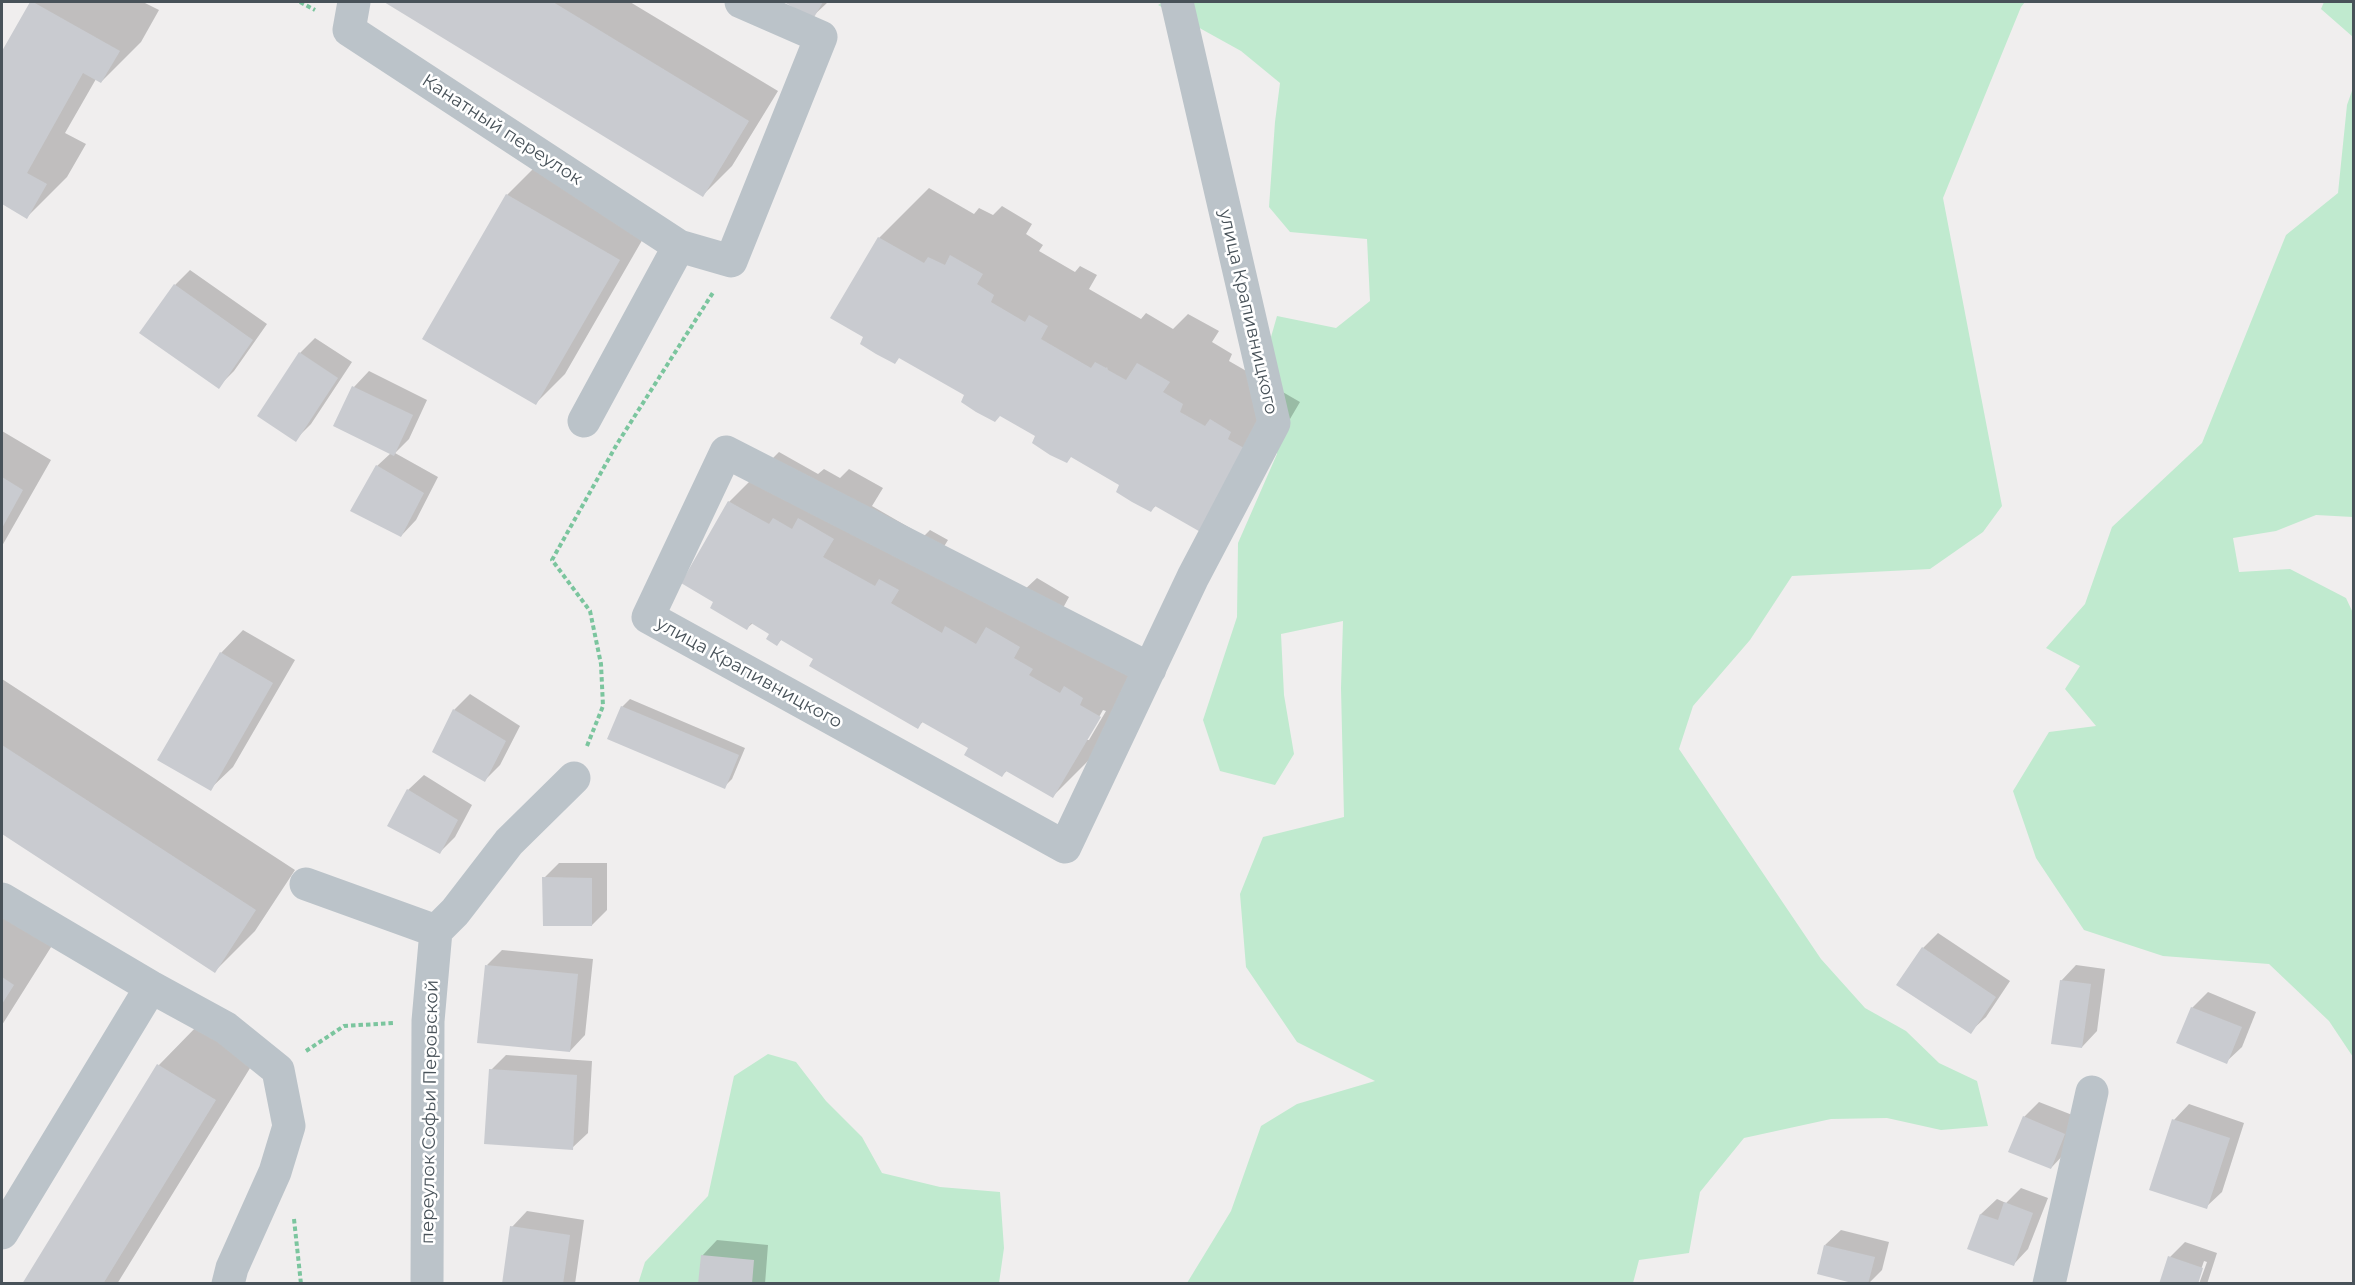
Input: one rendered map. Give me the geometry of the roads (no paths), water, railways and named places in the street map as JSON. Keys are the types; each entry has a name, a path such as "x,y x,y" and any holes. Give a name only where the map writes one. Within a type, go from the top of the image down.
{"street":[{"name":"Канатный переулок","path":"354,2 349,30 680,246"},
{"path":"584,421 680,246 731,261 821,37 741,2"},
{"name":"улица Крапивницкого","path":"1150,669 726,452 648,617 1065,847 1150,669 1193,577 1274,423 1177,2"},
{"path":"306,884 436,931 455,912 509,842 574,778"},
{"path":"2,899 151,987 226,1028 278,1070 289,1126 275,1172 232,1268 228,1284"},
{"name":"переулок Софьи Перовской","path":"427,1284 428,1021 436,931"},
{"path":"2,1233 151,987"},
{"path":"2049,1284 2092,1092"}]}
